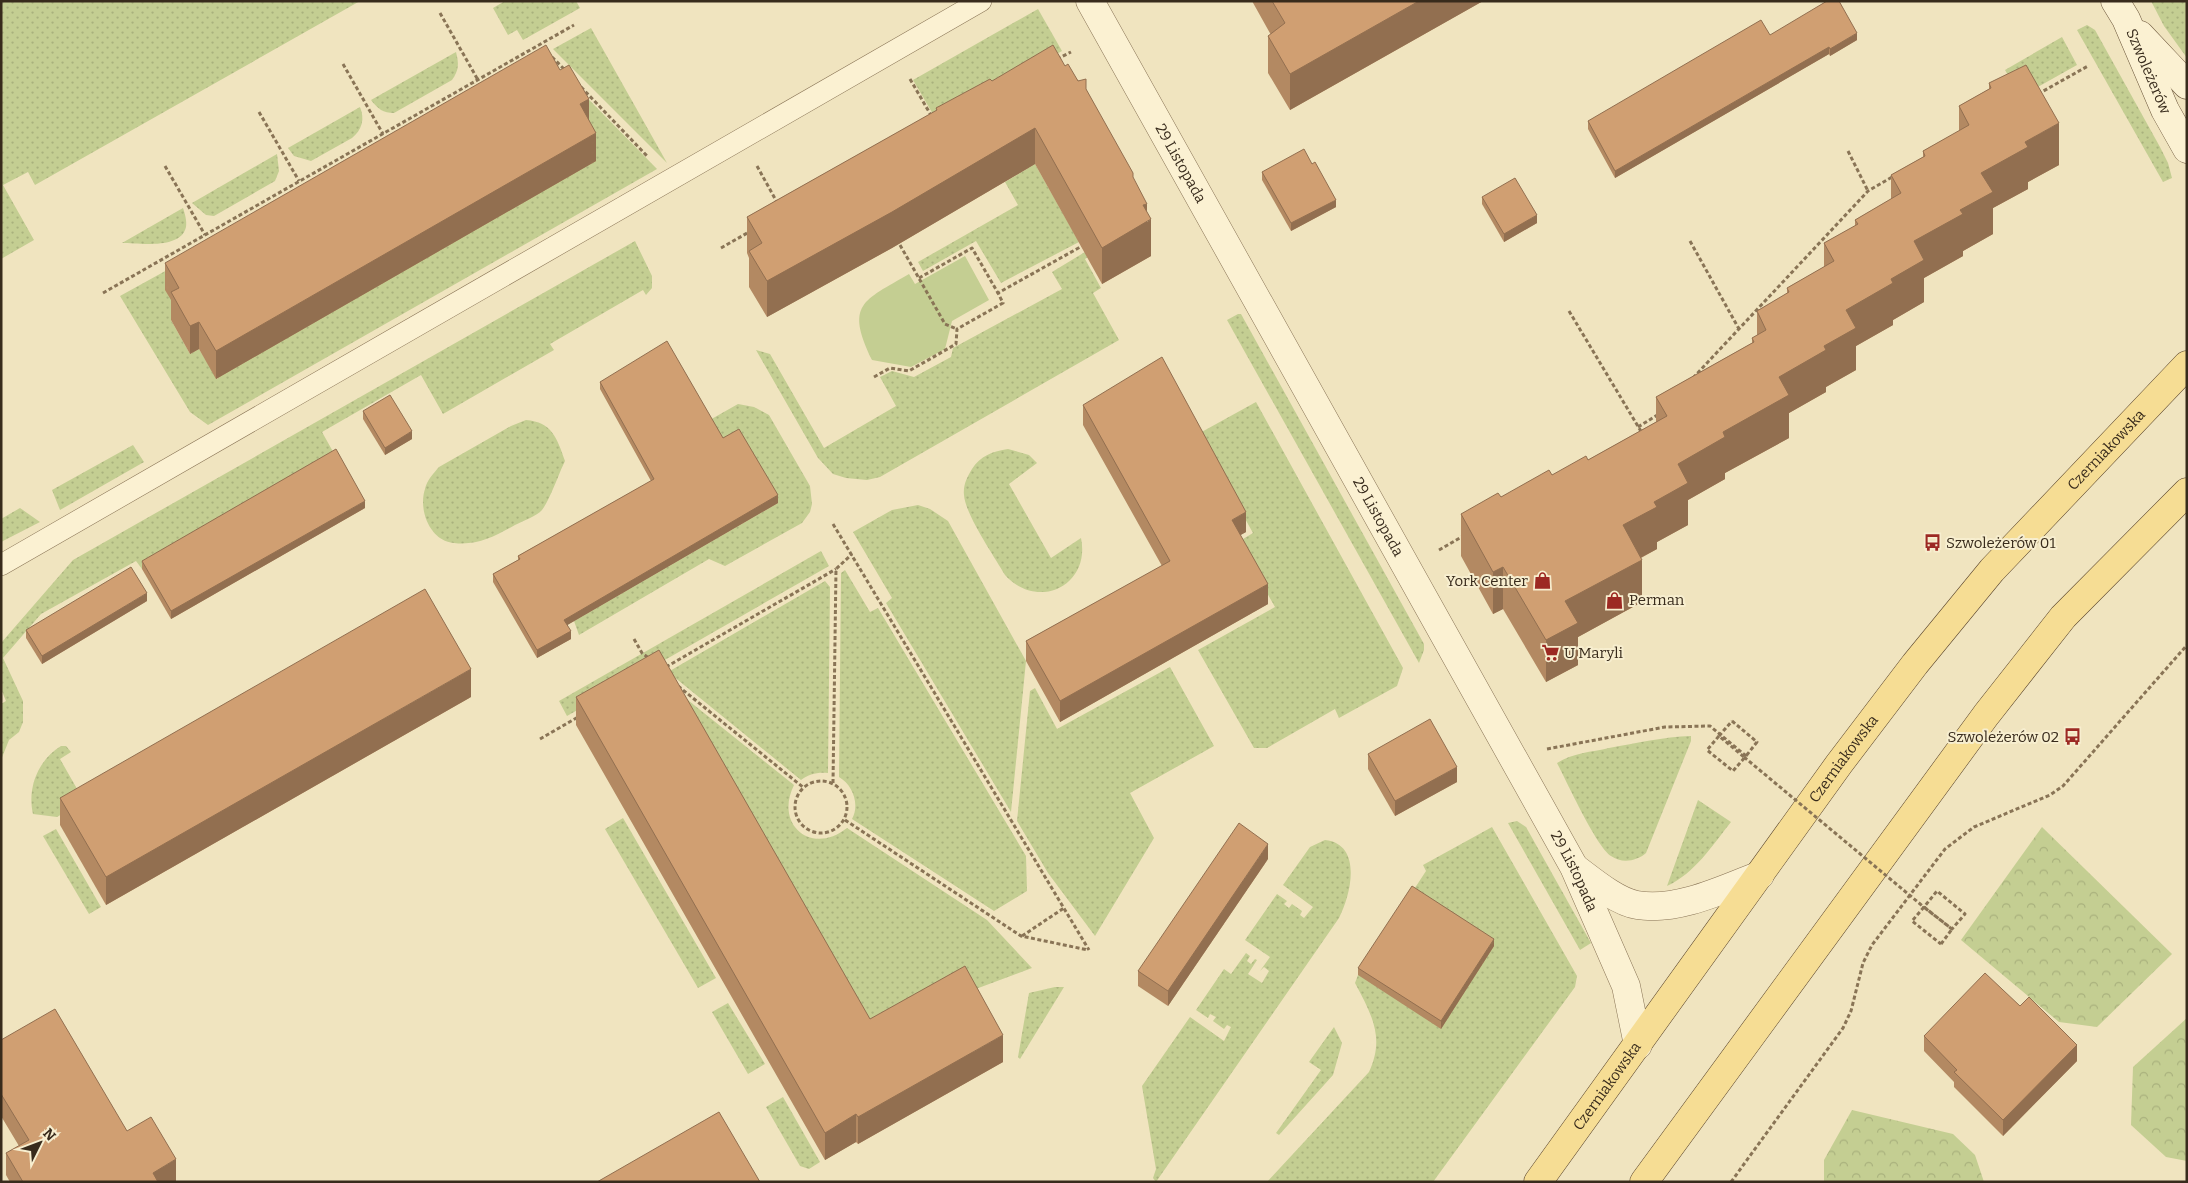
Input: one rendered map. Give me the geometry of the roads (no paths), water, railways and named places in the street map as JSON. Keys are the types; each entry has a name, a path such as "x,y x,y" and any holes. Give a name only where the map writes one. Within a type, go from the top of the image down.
{"main road":[{"name":"Czerniakowska","path":"1538,1182 1839,764 1915,664 1992,570 2185,364"},
{"path":"1644,1182 1986,715 2063,617 2187,492"}],"street":[{"name":"29 Listopada","path":"1090,1 1574,867 1626,986 1638,1044"},
{"name":"Szwoleżerów","path":"2120,10 2187,85"},
{"name":"Szwoleżerów","path":"2120,10 2166,110 2187,149"},
{"path":"1574,867 1603,889 1636,905 1659,906 1700,899 1760,875"}],"lane":[{"path":"1,565 981,1"}],"place":[{"name":"Szwoleżerów 01","path":"1932,543"},
{"name":"York Center","path":"1542,581"},
{"name":"Perman","path":"1615,600"},
{"name":"U Maryli","path":"1550,653"},
{"name":"Szwoleżerów 02","path":"2073,737"}]}
